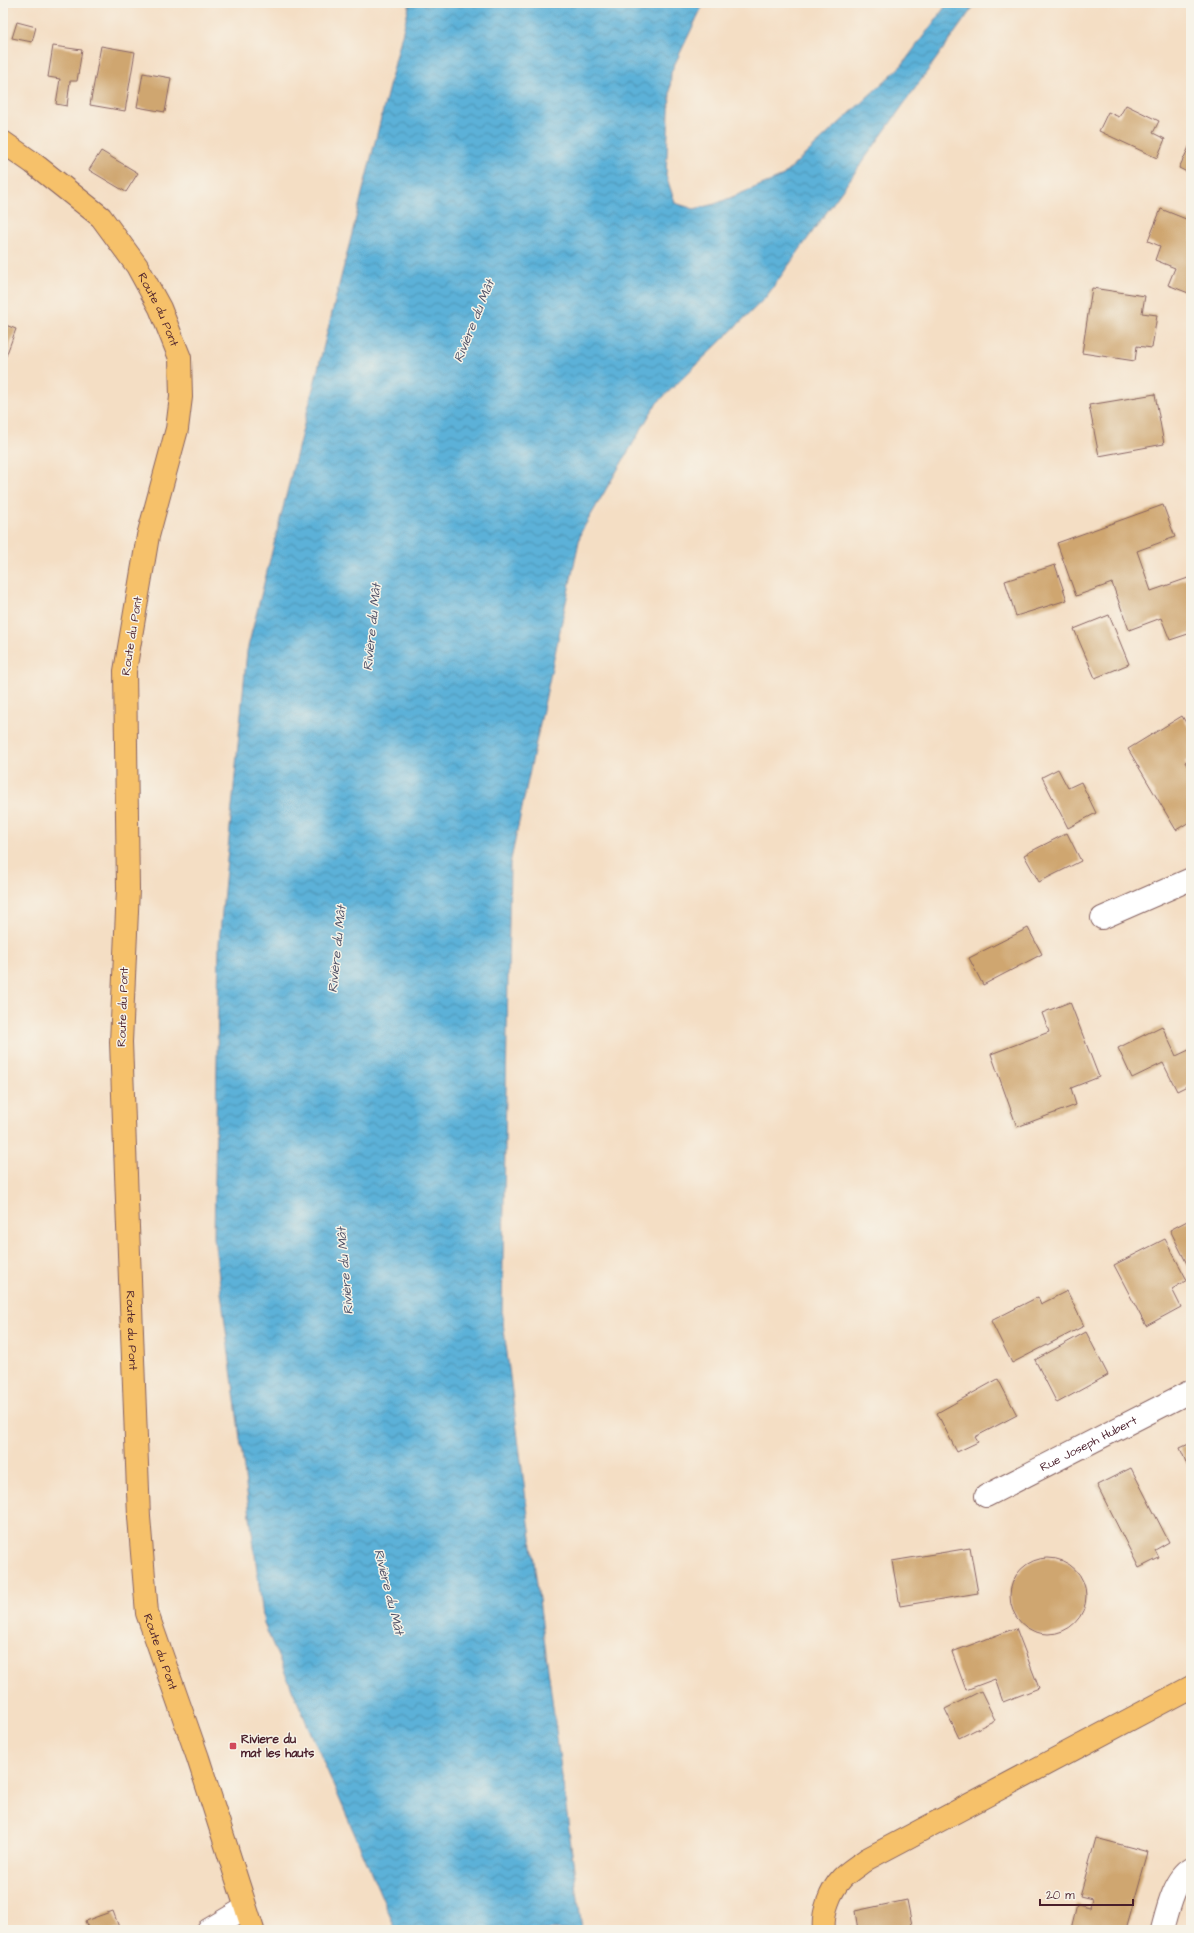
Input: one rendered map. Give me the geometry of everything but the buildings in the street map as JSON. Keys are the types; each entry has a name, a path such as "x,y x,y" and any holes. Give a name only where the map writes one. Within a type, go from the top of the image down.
{"main road":[{"name":"Route du Pont","path":"3,142 33,163 101,217 137,266 160,308 180,358 181,397 177,429 148,536 125,671 128,889 120,1042 138,1494 147,1612 198,1758 253,1930"},
{"path":"824,1930 823,1924 829,1897 842,1878 867,1859 1191,1687"}],"street":[{"path":"1102,918 1191,879"},
{"name":"Rue Joseph Hubert","path":"986,1496 1191,1391"},
{"path":"1162,1930 1169,1903 1184,1873 1191,1869"},
{"path":"208,1930 245,1908"}],"water":[{"name":"Rivière du Mât","path":"410,3 704,3 671,72 666,175 675,203 694,209 715,204 781,177 902,65 948,3 976,3 766,297 656,404 581,532 510,864 502,1315 582,1930 396,1930 264,1624 214,1238 219,943 247,651"}],"place":[{"name":"Riviere du mat les hauts","path":"233,1746"}]}
